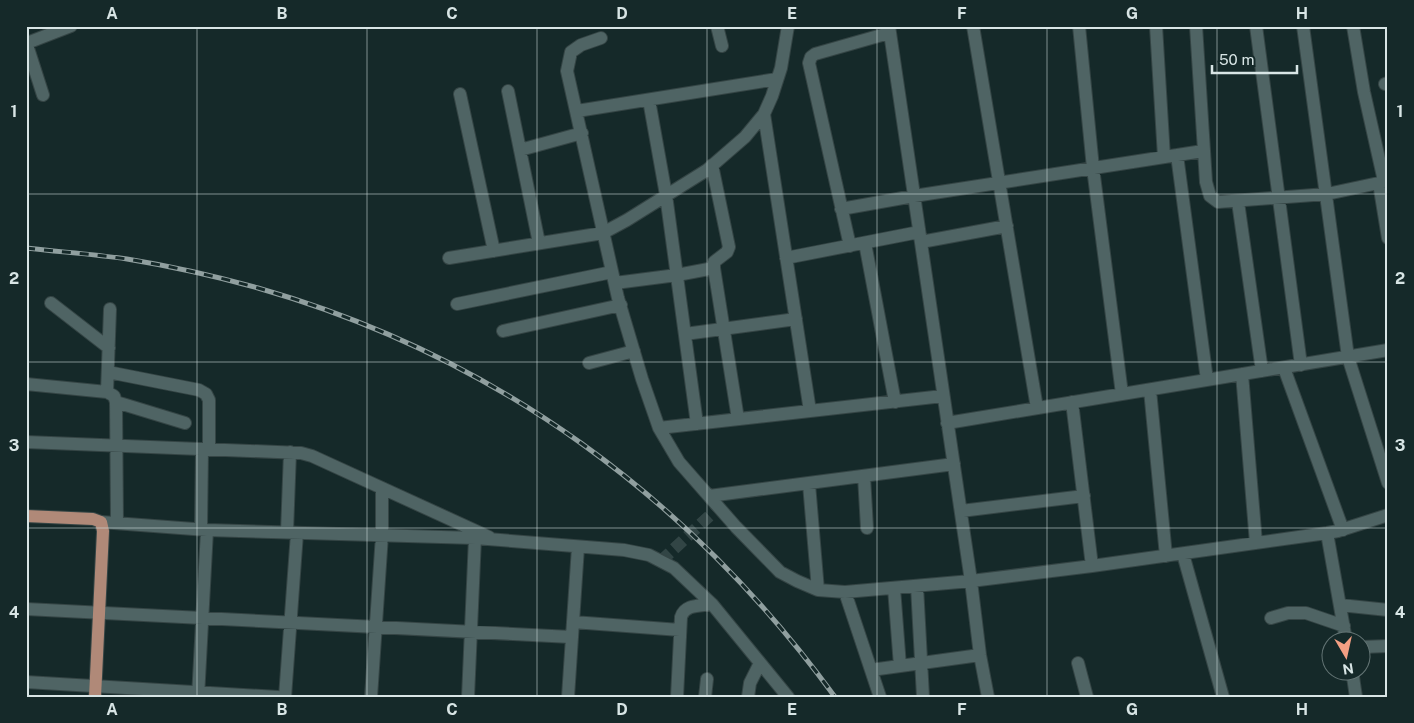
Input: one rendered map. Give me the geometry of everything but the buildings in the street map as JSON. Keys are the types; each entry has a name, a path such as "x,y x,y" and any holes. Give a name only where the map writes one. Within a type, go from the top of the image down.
{"main road":[{"path":"26,516 93,519 100,522 104,531 96,691"}],"street":[{"path":"43,95 26,42 71,26"},
{"path":"717,26 722,46"},
{"path":"449,258 603,233 628,220 712,165 745,137 764,114 778,79 788,26"},
{"path":"973,26 1037,408"},
{"path":"1079,26 1093,168 1122,394"},
{"path":"1156,26 1164,157"},
{"path":"1196,26 1203,150 1206,182 1210,196 1218,202 1238,202 1327,194 1384,182"},
{"path":"1256,26 1301,365"},
{"path":"1303,26 1348,357 1388,483"},
{"path":"1353,26 1364,92 1384,182 1388,238"},
{"path":"850,246 809,63 811,57 815,54 889,30 954,464 980,655 988,697"},
{"path":"601,38 581,45 571,52 568,58 567,71 613,277 642,379 660,428 679,462 736,527 780,572 818,590 845,592 971,581 1327,533 1343,530 1388,514"},
{"path":"577,111 778,79"},
{"path":"508,91 539,243"},
{"path":"460,94 494,251"},
{"path":"649,100 666,196 697,424"},
{"path":"764,114 810,411"},
{"path":"520,150 582,133"},
{"path":"841,209 1203,150"},
{"path":"1178,154 1208,380"},
{"path":"712,165 729,246 727,252 714,262 714,268 738,419"},
{"path":"1238,202 1262,371"},
{"path":"786,258 865,243 1007,226"},
{"path":"865,243 895,402"},
{"path":"457,304 613,277 677,275 714,268"},
{"path":"51,303 109,348"},
{"path":"503,331 620,305"},
{"path":"107,392 110,309"},
{"path":"685,334 796,319"},
{"path":"948,423 1388,350"},
{"path":"590,363 634,351"},
{"path":"1284,368 1343,530"},
{"path":"108,372 199,390 206,394 209,400 205,449 202,618 198,694"},
{"path":"1242,374 1256,543"},
{"path":"26,384 107,392 114,396 116,402 116,523"},
{"path":"1150,390 1166,556"},
{"path":"660,428 943,396"},
{"path":"116,402 185,422"},
{"path":"1072,402 1092,566"},
{"path":"26,442 290,452 312,456 495,540"},
{"path":"285,697 290,623 292,532 290,452"},
{"path":"709,496 954,464"},
{"path":"864,476 867,528"},
{"path":"809,484 818,590"},
{"path":"371,697 382,535 382,488"},
{"path":"960,511 1084,496"},
{"path":"100,522 204,529 475,538 624,550 649,555 674,568 712,604 788,697"},
{"path":"1327,533 1345,630"},
{"path":"468,697 475,538"},
{"path":"568,697 578,547"},
{"path":"1182,554 1223,697"},
{"path":"917,586 923,697"},
{"path":"894,588 900,666"},
{"path":"845,592 880,697"},
{"path":"677,697 680,630 683,611 688,608 712,604"},
{"path":"1340,605 1388,610"},
{"path":"26,609 571,637"},
{"path":"1271,618 1288,613 1306,613 1344,626"},
{"path":"573,622 680,630"},
{"path":"1372,647 1388,646"},
{"path":"871,670 980,655"},
{"path":"748,697 750,683 760,663"},
{"path":"1078,663 1087,697"},
{"path":"705,697 707,679"},
{"path":"1353,680 1356,697"},
{"path":"26,682 96,691 278,697"}],"tunnel":[{"path":"661,561 719,507"}],"railway":[{"path":"26,248 127,259 225,279 258,288 345,317 428,353 507,395 581,443 651,498 717,559 778,625 835,697"}]}
